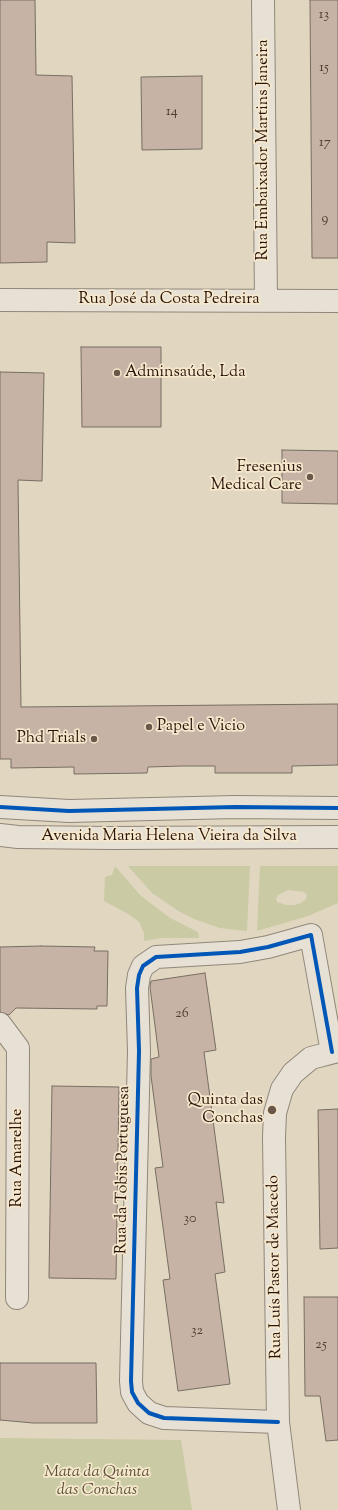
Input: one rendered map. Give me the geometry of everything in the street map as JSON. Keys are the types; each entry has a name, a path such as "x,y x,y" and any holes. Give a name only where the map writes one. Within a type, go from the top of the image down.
{"street":[{"name":"Rua Embaixador Martins Janeira","path":"263,0 266,300"},
{"name":"Rua José da Costa Pedreira","path":"0,300 338,301"},
{"name":"Avenida Maria Helena Vieira da Silva","path":"0,807 69,811 235,807 338,808"},
{"name":"Avenida Maria Helena Vieira da Silva","path":"0,835 18,837 111,838 338,836"},
{"name":"Rua Luís Pastor de Macedo","path":"289,1510 278,1422 274,1137 276,1113 282,1089 293,1073 311,1058 335,1052 311,934"},
{"name":"Rua da Tobis Portuguesa","path":"278,1422 164,1418 149,1413 138,1403 132,1392 131,1381 139,1051 136,988 143,966 156,957 240,952 268,947 311,934"},
{"name":"Rua Amarelhe","path":"0,1024 18,1048 17,1298"}],"green space":[{"path":"115,866 140,895 170,918 198,932 199,938 161,938 144,941 144,933 139,922 130,915 104,901 105,877 112,875"},
{"path":"128,866 250,866 247,931 220,928 194,919 180,912 152,893"},
{"path":"260,866 338,866 338,903 308,916 257,931","holes":["288,890 304,892 307,895 306,899 301,903 294,905 286,905 277,902 276,899 278,895"]},
{"name":"Mata da Quinta das Conchas","path":"0,1438 181,1440 192,1510 0,1510"}],"building":[{"path":"0,0 35,0 36,75 72,76 75,243 47,242 47,262 0,263"},
{"path":"310,0 338,0 338,258 312,258"},
{"path":"202,76 202,149 142,150 141,77"},
{"path":"81,347 161,347 161,427 82,427"},
{"path":"0,372 44,373 42,481 18,480 21,707 338,704 338,765 292,766 292,773 215,773 215,766 182,766 148,767 147,773 74,774 74,767 11,768 11,759 0,759"},
{"name":"Fresenius Medical Care","path":"282,450 338,451 338,504 282,503"},
{"path":"0,947 95,947 94,951 108,951 107,1006 97,1006 97,1009 16,1008 9,1015 0,1012"},
{"path":"205,973 216,1050 204,1052 224,1203 216,1202 225,1272 215,1274 230,1384 178,1391 163,1280 170,1279 155,1168 163,1167 151,1076 151,1059 159,1057 150,987 151,981"},
{"path":"52,1086 119,1087 116,1279 49,1278"},
{"path":"338,1109 338,1248 320,1249 318,1110"},
{"path":"304,1297 338,1297 338,1440 326,1441 320,1396 305,1396"},
{"path":"0,1363 96,1363 97,1423 33,1423 0,1420"}],"cycle path":[{"path":"0,807 69,811 235,807 338,808"},
{"path":"278,1422 164,1418 149,1413 138,1403 132,1392 131,1381 139,1051 137,988 139,975 143,966 156,957 240,952 268,947 311,935 332,1052"}],"place":[{"name":"Adminsaúde, Lda","path":"117,373"},
{"name":"Fresenius Medical Care","path":"310,477"},
{"name":"Papel e Vicio","path":"149,727"},
{"name":"Phd Trials","path":"94,739"},
{"name":"Quinta das Conchas","path":"272,1110"}]}
